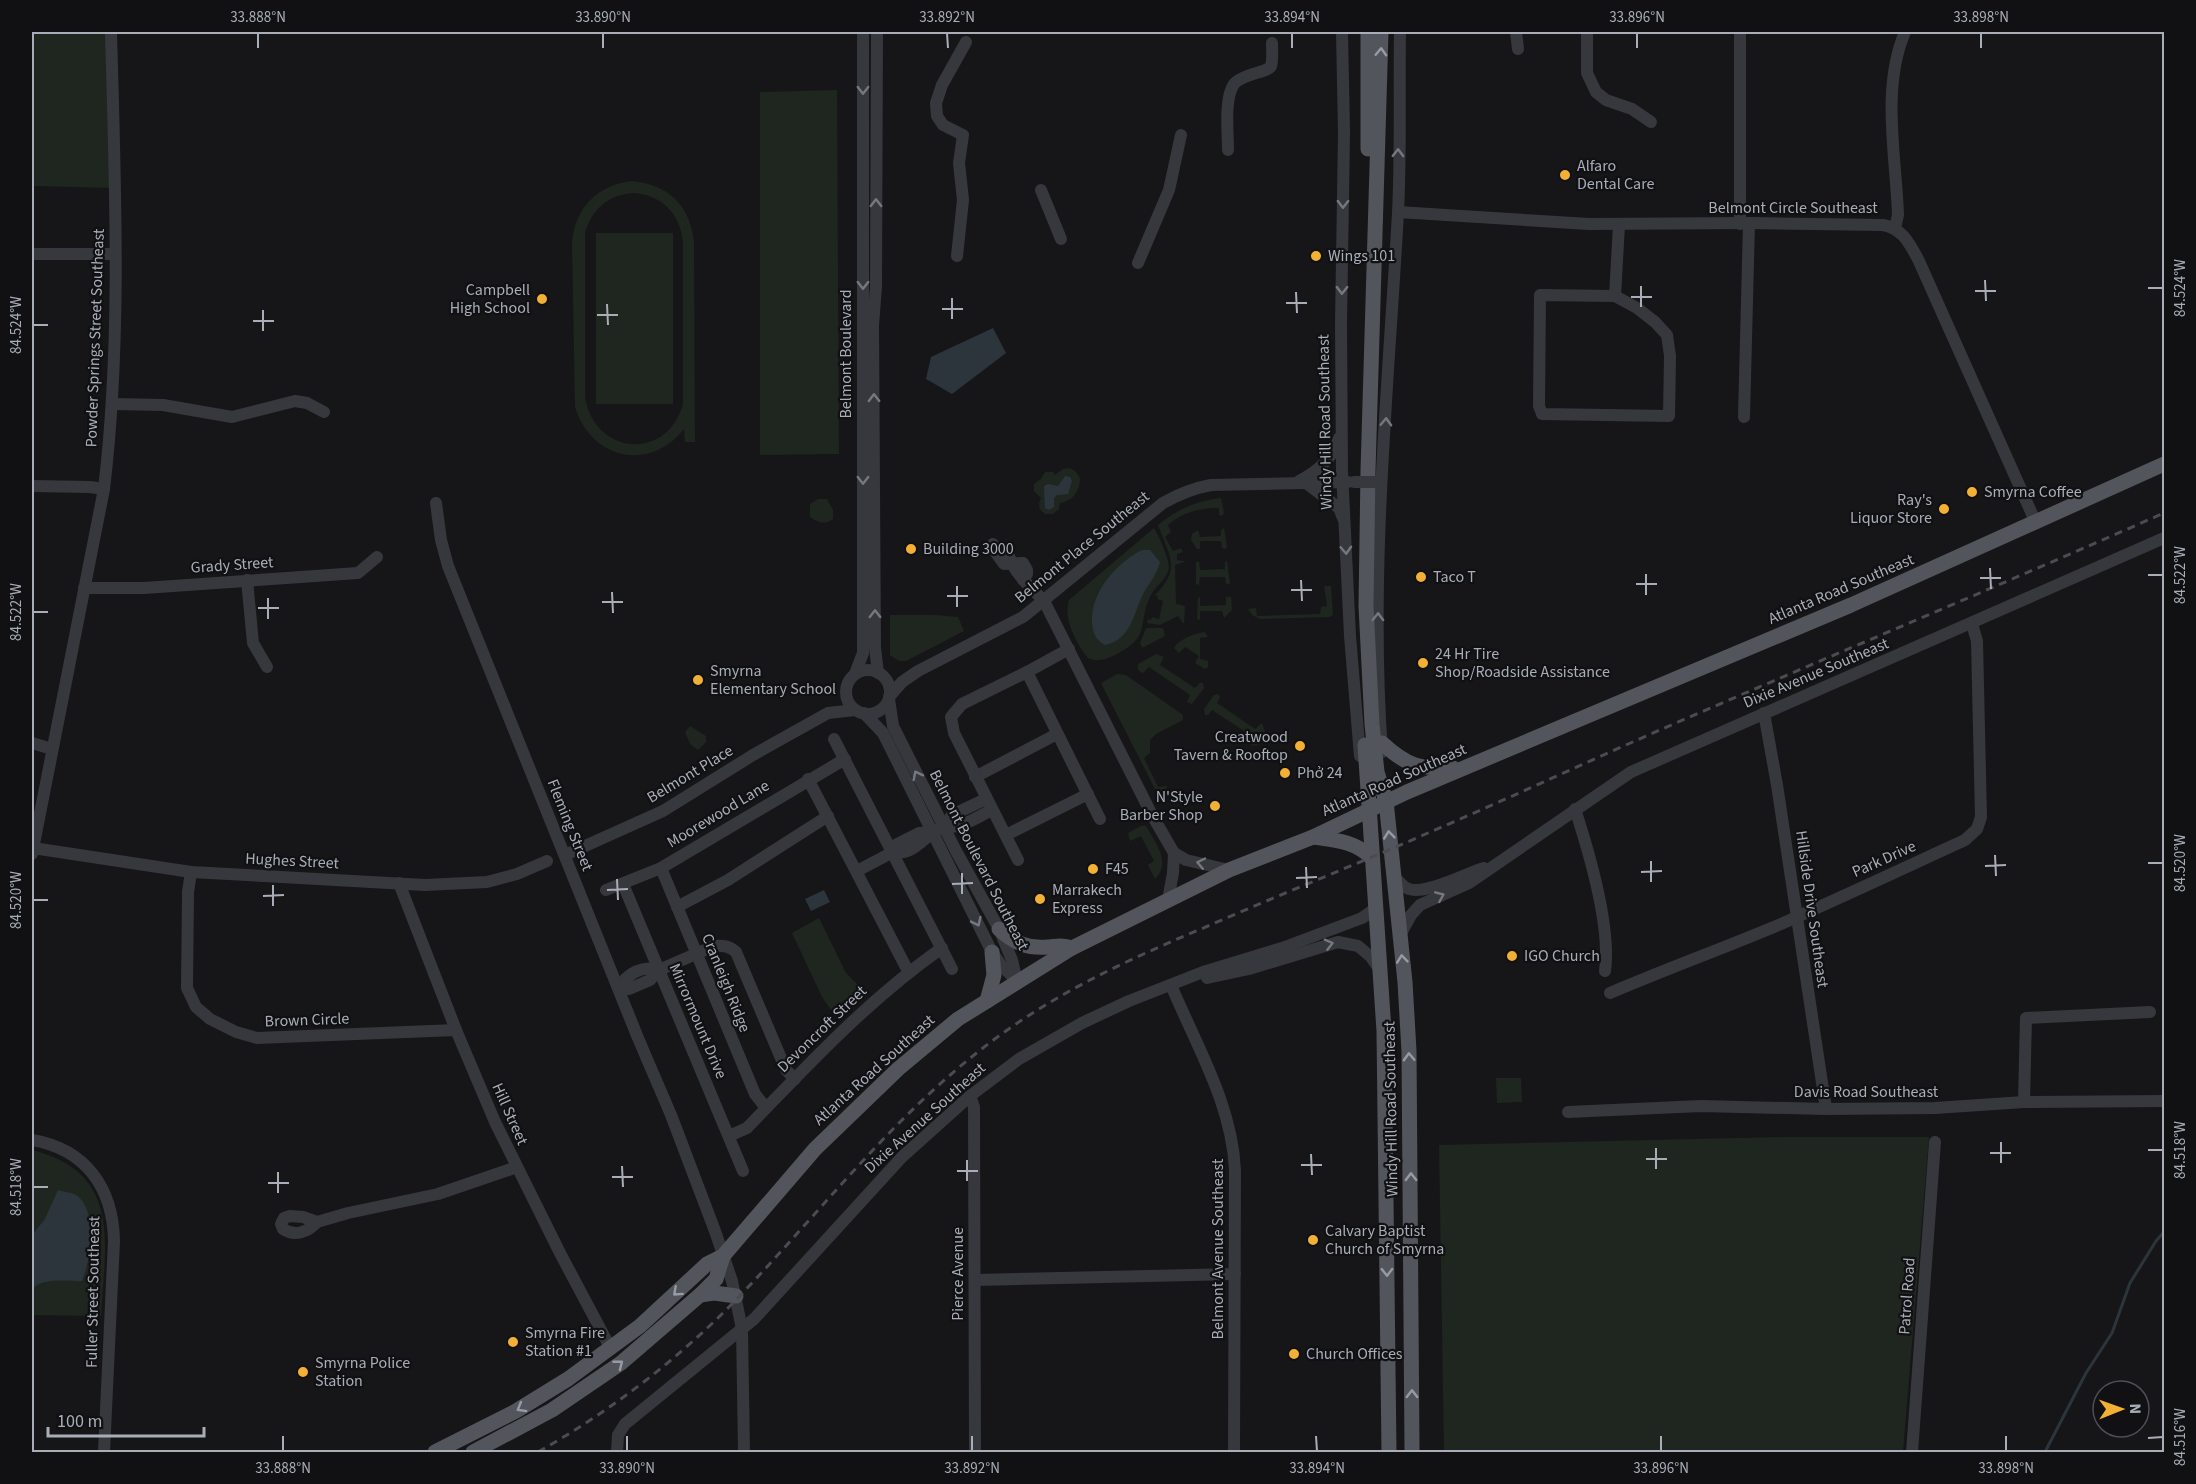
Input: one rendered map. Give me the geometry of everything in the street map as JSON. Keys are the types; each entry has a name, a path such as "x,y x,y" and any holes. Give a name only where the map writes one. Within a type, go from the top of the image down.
{"main road":[{"name":"Windy Hill Road Southeast","path":"1368,32 1368,188 1357,610 1368,810 1381,972 1389,1452"},
{"name":"Windy Hill Road Southeast","path":"1381,32 1367,482 1366,606 1372,724 1377,772 1386,801 1407,1013 1412,1452"},
{"name":"Atlanta Road Southeast","path":"473,1452 524,1426 588,1387 636,1351 716,1279 723,1256 815,1149 876,1089 958,1019 1072,948 1229,870 1313,837 1386,801 1462,768 1629,700 1671,680 1851,605 2164,464"},
{"path":"1382,743 1413,766 1429,769 1462,768"},
{"path":"1313,837 1347,842 1362,849 1372,858"},
{"path":"999,929 1013,940 1029,947 1062,945 1072,948"},
{"path":"987,1001 994,975 992,952"},
{"name":"Atlanta Road Southeast","path":"435,1452 540,1396 611,1349 640,1326 706,1264 723,1256"},
{"path":"700,1295 714,1293 736,1296"}],"street":[{"name":"Powder Springs Street Southeast","path":"32,851 104,489 112,404 116,254 111,32"},
{"name":"Belmont Boulevard","path":"855,675 863,653 863,32"},
{"name":"Belmont Boulevard","path":"876,32 876,287 873,325 875,648 879,673"},
{"name":"Windy Hill Road Southeast","path":"1342,32 1344,133 1342,428 1348,482 1344,521 1353,681 1362,774 1368,810"},
{"name":"Windy Hill Road Southeast","path":"1386,801 1377,670 1377,612 1381,482 1398,212 1400,32"},
{"path":"1516,32 1518,49"},
{"path":"1587,32 1587,73 1596,92 1606,100 1632,109 1651,122"},
{"path":"1740,32 1744,223 1744,417"},
{"path":"1895,228 1898,215 1892,95 1897,54 1905,32"},
{"path":"957,256 963,200 959,163 963,135 943,126 937,116 936,103 942,85 966,42"},
{"path":"1228,150 1227,113 1232,88 1248,74 1267,71 1270,68 1272,43"},
{"path":"1138,263 1169,190 1181,135"},
{"path":"1041,190 1061,238"},
{"name":"Belmont Circle Southeast","path":"1398,212 1619,225 1744,223 1883,225 1895,228 1904,236 1918,259 2036,523"},
{"path":"1615,296 1619,225"},
{"path":"32,254 116,254"},
{"path":"1540,295 1615,296 1637,308 1667,334 1670,357 1669,416 1542,414 1539,406 1540,295"},
{"path":"112,404 163,405 232,417 295,401 307,403 324,412"},
{"path":"1342,428 1336,448 1329,458 1300,483 1339,508 1344,521"},
{"name":"Belmont Place Southeast","path":"889,698 905,680 918,671 1017,620 1044,601 1163,503 1192,489 1211,485 1381,482"},
{"path":"32,486 104,489"},
{"name":"Fleming Street","path":"436,504 441,540 448,566 716,1231 736,1296 742,1329 744,1452"},
{"name":"Dixie Avenue Southeast","path":"1400,935 1411,915 1420,905 1469,883 1631,772 2164,538"},
{"path":"993,544 1004,564 1010,560 1023,562 1025,565 1027,574 1023,580 1044,601 1152,815 1174,853 1186,860 1229,870"},
{"name":"Grady Street","path":"84,588 144,588 358,573 377,557"},
{"path":"247,580 253,643 267,666"},
{"name":"Park Drive","path":"1610,993 1796,916 1965,840 1977,829 1981,817 1977,640 1972,624"},
{"path":"1018,860 954,733 951,717 962,704 1068,649"},
{"path":"866,670 879,673 889,684 889,698 876,712 860,711 848,700 847,688 855,675 866,670"},
{"name":"Belmont Place Southeast","path":"879,673 903,674 918,671"},
{"path":"1026,672 1100,819"},
{"name":"Belmont Place","path":"828,713 847,688"},
{"name":"Belmont Boulevard Southeast","path":"889,698 893,726 992,952 1017,982"},
{"name":"Belmont Place","path":"565,855 663,811 779,739 828,713 860,711"},
{"name":"Belmont Boulevard Southeast","path":"860,711 883,733 938,830 999,929 1012,960 1017,982"},
{"name":"Hillside Drive Southeast","path":"1764,713 1826,1109"},
{"path":"975,777 1057,734"},
{"path":"834,739 952,969"},
{"path":"32,743 52,749"},
{"name":"Moorewood Lane","path":"606,891 661,868 844,759"},
{"path":"808,779 908,971"},
{"path":"1006,835 1088,794"},
{"path":"857,871 892,852 897,844 918,833 958,826 989,804"},
{"path":"1575,809 1587,845 1599,900 1607,955 1605,972"},
{"path":"677,907 708,891 828,816"},
{"name":"Hughes Street","path":"32,851 191,872 450,885 487,882 517,874 547,861"},
{"path":"1168,900 1174,853"},
{"name":"Dixie Avenue Southeast","path":"1394,877 1410,889 1422,890 1496,865"},
{"name":"Cranleigh Ridge","path":"661,868 755,1094 766,1108"},
{"name":"Brown Circle","path":"191,872 188,892 187,988 196,1007 210,1019 236,1032 257,1038 456,1030"},
{"name":"Hill Street","path":"399,883 456,1030 495,1122 604,1340 611,1349"},
{"name":"Mirrormount Drive","path":"623,884 743,1171"},
{"name":"Dixie Avenue Southeast","path":"617,1452 618,1436 625,1424 766,1308 887,1172 970,1096 1019,1059 1066,1031 1113,1008 1203,972 1282,948 1362,918 1376,904"},
{"name":"Dixie Avenue Southeast","path":"1171,985 1249,969 1338,942 1358,946 1371,957 1381,972"},
{"path":"619,988 624,977 649,967 659,970 721,945 736,952 786,1070 795,1079"},
{"name":"Devoncroft Street","path":"729,1136 747,1128 844,1027 908,971 942,948"},
{"name":"Belmont Avenue Southeast","path":"1171,985 1216,1088 1231,1136 1235,1170 1234,1452"},
{"path":"2024,1102 2026,1018 2150,1012"},
{"name":"Pierce Avenue","path":"970,1096 974,1107 975,1452"},
{"name":"Davis Road Southeast","path":"1568,1112 1701,1106 1826,1109 1935,1108 2024,1102 2164,1101"},
{"name":"Fuller Street Southeast","path":"32,1140 59,1148 79,1159 94,1174 105,1191 111,1209 114,1241 104,1452"},
{"name":"Patrol Road","path":"1912,1452 1935,1142"},
{"path":"317,1222 438,1194 517,1167"},
{"path":"975,1280 1235,1274"}],"shaded area":[{"path":"32,32 110,32 115,188 32,186"},
{"path":"837,90 839,454 760,455 760,92"},
{"path":"632,181 645,183 667,192 682,207 688,217 694,242 695,442 685,442 684,429 670,443 654,451 638,455 622,454 594,439 583,425 575,407 572,243 574,230 583,209 590,200 608,187","holes":["624,194 643,194 661,202 674,214 683,242 683,404 675,423 662,436 647,443 631,444 616,440 602,431 591,416 585,397 585,233 597,210 609,200"]},
{"path":"596,233 673,233 673,404 596,404"},
{"path":"993,328 1006,353 952,394 926,379 931,357"},
{"path":"1070,468 1080,478 1077,491 1072,498 1060,503 1059,509 1053,514 1045,514 1040,508 1041,498 1034,491 1034,484 1045,472 1053,472 1055,475 1063,469"},
{"path":"1065,476 1070,477 1072,481 1068,494 1057,495 1054,498 1054,507 1049,510 1045,508 1044,486 1048,484 1058,486"},
{"path":"1221,498 1224,513 1222,516 1219,515 1219,508 1204,509 1186,514 1168,525 1171,532 1165,537 1173,551 1181,548 1183,552 1177,554 1177,560 1184,562 1175,565 1176,604 1185,607 1184,624 1178,616 1160,625 1147,623 1152,617 1159,619 1163,601 1157,599 1158,596 1155,595 1163,586 1171,569 1169,554 1158,525 1172,514 1187,507"},
{"path":"818,499 827,499 833,510 833,519 822,522 810,517 810,504"},
{"path":"1154,528 1169,567 1166,575 1151,595 1139,636 1127,648 1112,656 1099,660 1088,658 1069,623 1069,600"},
{"path":"1224,528 1227,547 1225,549 1222,548 1221,541 1200,541 1200,549 1197,549 1191,540 1192,534 1198,530 1200,537 1221,536 1221,530"},
{"path":"1142,550 1150,550 1160,562 1159,567 1142,596 1130,626 1120,638 1105,645 1095,636 1093,630 1093,611 1096,600 1107,579 1115,570"},
{"path":"1227,561 1230,584 1226,584 1225,577 1200,577 1199,585 1196,584 1196,562 1199,562 1200,570 1225,569"},
{"path":"1324,586 1331,586 1333,615 1329,617 1260,619 1252,615 1248,609 1256,608 1257,616 1320,614 1321,607 1327,606"},
{"path":"1198,597 1200,606 1226,605 1226,597 1231,597 1232,610 1224,618 1222,611 1200,611 1198,620"},
{"path":"890,615 958,617 964,631 906,661 899,661 890,655"},
{"path":"1146,628 1163,628 1165,636 1142,648 1140,643"},
{"path":"1205,632 1208,637 1200,638 1200,659 1208,661 1208,667 1205,669 1195,663 1199,656 1185,647 1179,653 1174,648 1188,637"},
{"path":"1156,654 1164,657 1160,665 1195,688 1203,683 1204,688 1192,704 1187,702 1190,695 1149,667 1143,673 1138,670 1138,664"},
{"path":"1117,674 1126,675 1183,715 1183,720 1156,734 1150,740 1150,753 1144,758 1158,787 1167,786 1166,791 1158,794 1158,789 1155,789 1101,683"},
{"path":"1218,694 1220,697 1217,703 1255,729 1262,723 1266,735 1259,745 1251,746 1255,738 1212,710 1205,715 1204,709 1214,695"},
{"path":"690,726 706,736 706,742 698,750 690,744 685,732"},
{"path":"1141,826 1146,826 1162,859 1160,873 1155,879 1148,865 1154,861 1141,836 1130,841 1128,833"},
{"path":"824,890 830,902 811,911 805,899"},
{"path":"819,918 846,973 862,989 834,1014 822,997 792,933"},
{"path":"1496,1078 1521,1078 1522,1102 1497,1103"},
{"path":"1783,1137 1929,1137 1903,1452 1444,1452 1439,1145"},
{"path":"32,1150 61,1161 82,1175 95,1193 102,1214 105,1237 101,1316 32,1315"},
{"path":"58,1190 72,1193 83,1202 90,1223 88,1261 82,1281 47,1281 32,1290 32,1235 45,1219"}],"waterway":[{"path":"2045,1452 2086,1373 2112,1333 2130,1283 2164,1232"}],"railway":[{"path":"538,1452 614,1404 707,1329 906,1116 984,1047 1050,1003 1094,978 1162,946 1401,845 1665,728 2164,513"}],"place":[{"name":"Alfaro Dental Care","path":"1565,175"},
{"name":"Wings 101","path":"1316,256"},
{"name":"Campbell High School","path":"542,299"},
{"name":"Smyrna Coffee","path":"1972,492"},
{"name":"Ray's Liquor Store","path":"1944,509"},
{"name":"Building 3000","path":"911,549"},
{"name":"Taco T","path":"1421,577"},
{"name":"24 Hr Tire Shop/Roadside Assistance","path":"1423,663"},
{"name":"Smyrna Elementary School","path":"698,680"},
{"name":"Creatwood Tavern & Rooftop","path":"1300,746"},
{"name":"Phở 24","path":"1285,773"},
{"name":"N'Style Barber Shop","path":"1215,806"},
{"name":"F45","path":"1093,869"},
{"name":"Marrakech Express","path":"1040,899"},
{"name":"IGO Church","path":"1512,956"},
{"name":"Calvary Baptist Church of Smyrna","path":"1313,1240"},
{"name":"Smyrna Fire Station #1","path":"513,1342"},
{"name":"Church Offices","path":"1294,1354"},
{"name":"Smyrna Police Station","path":"303,1372"}]}
